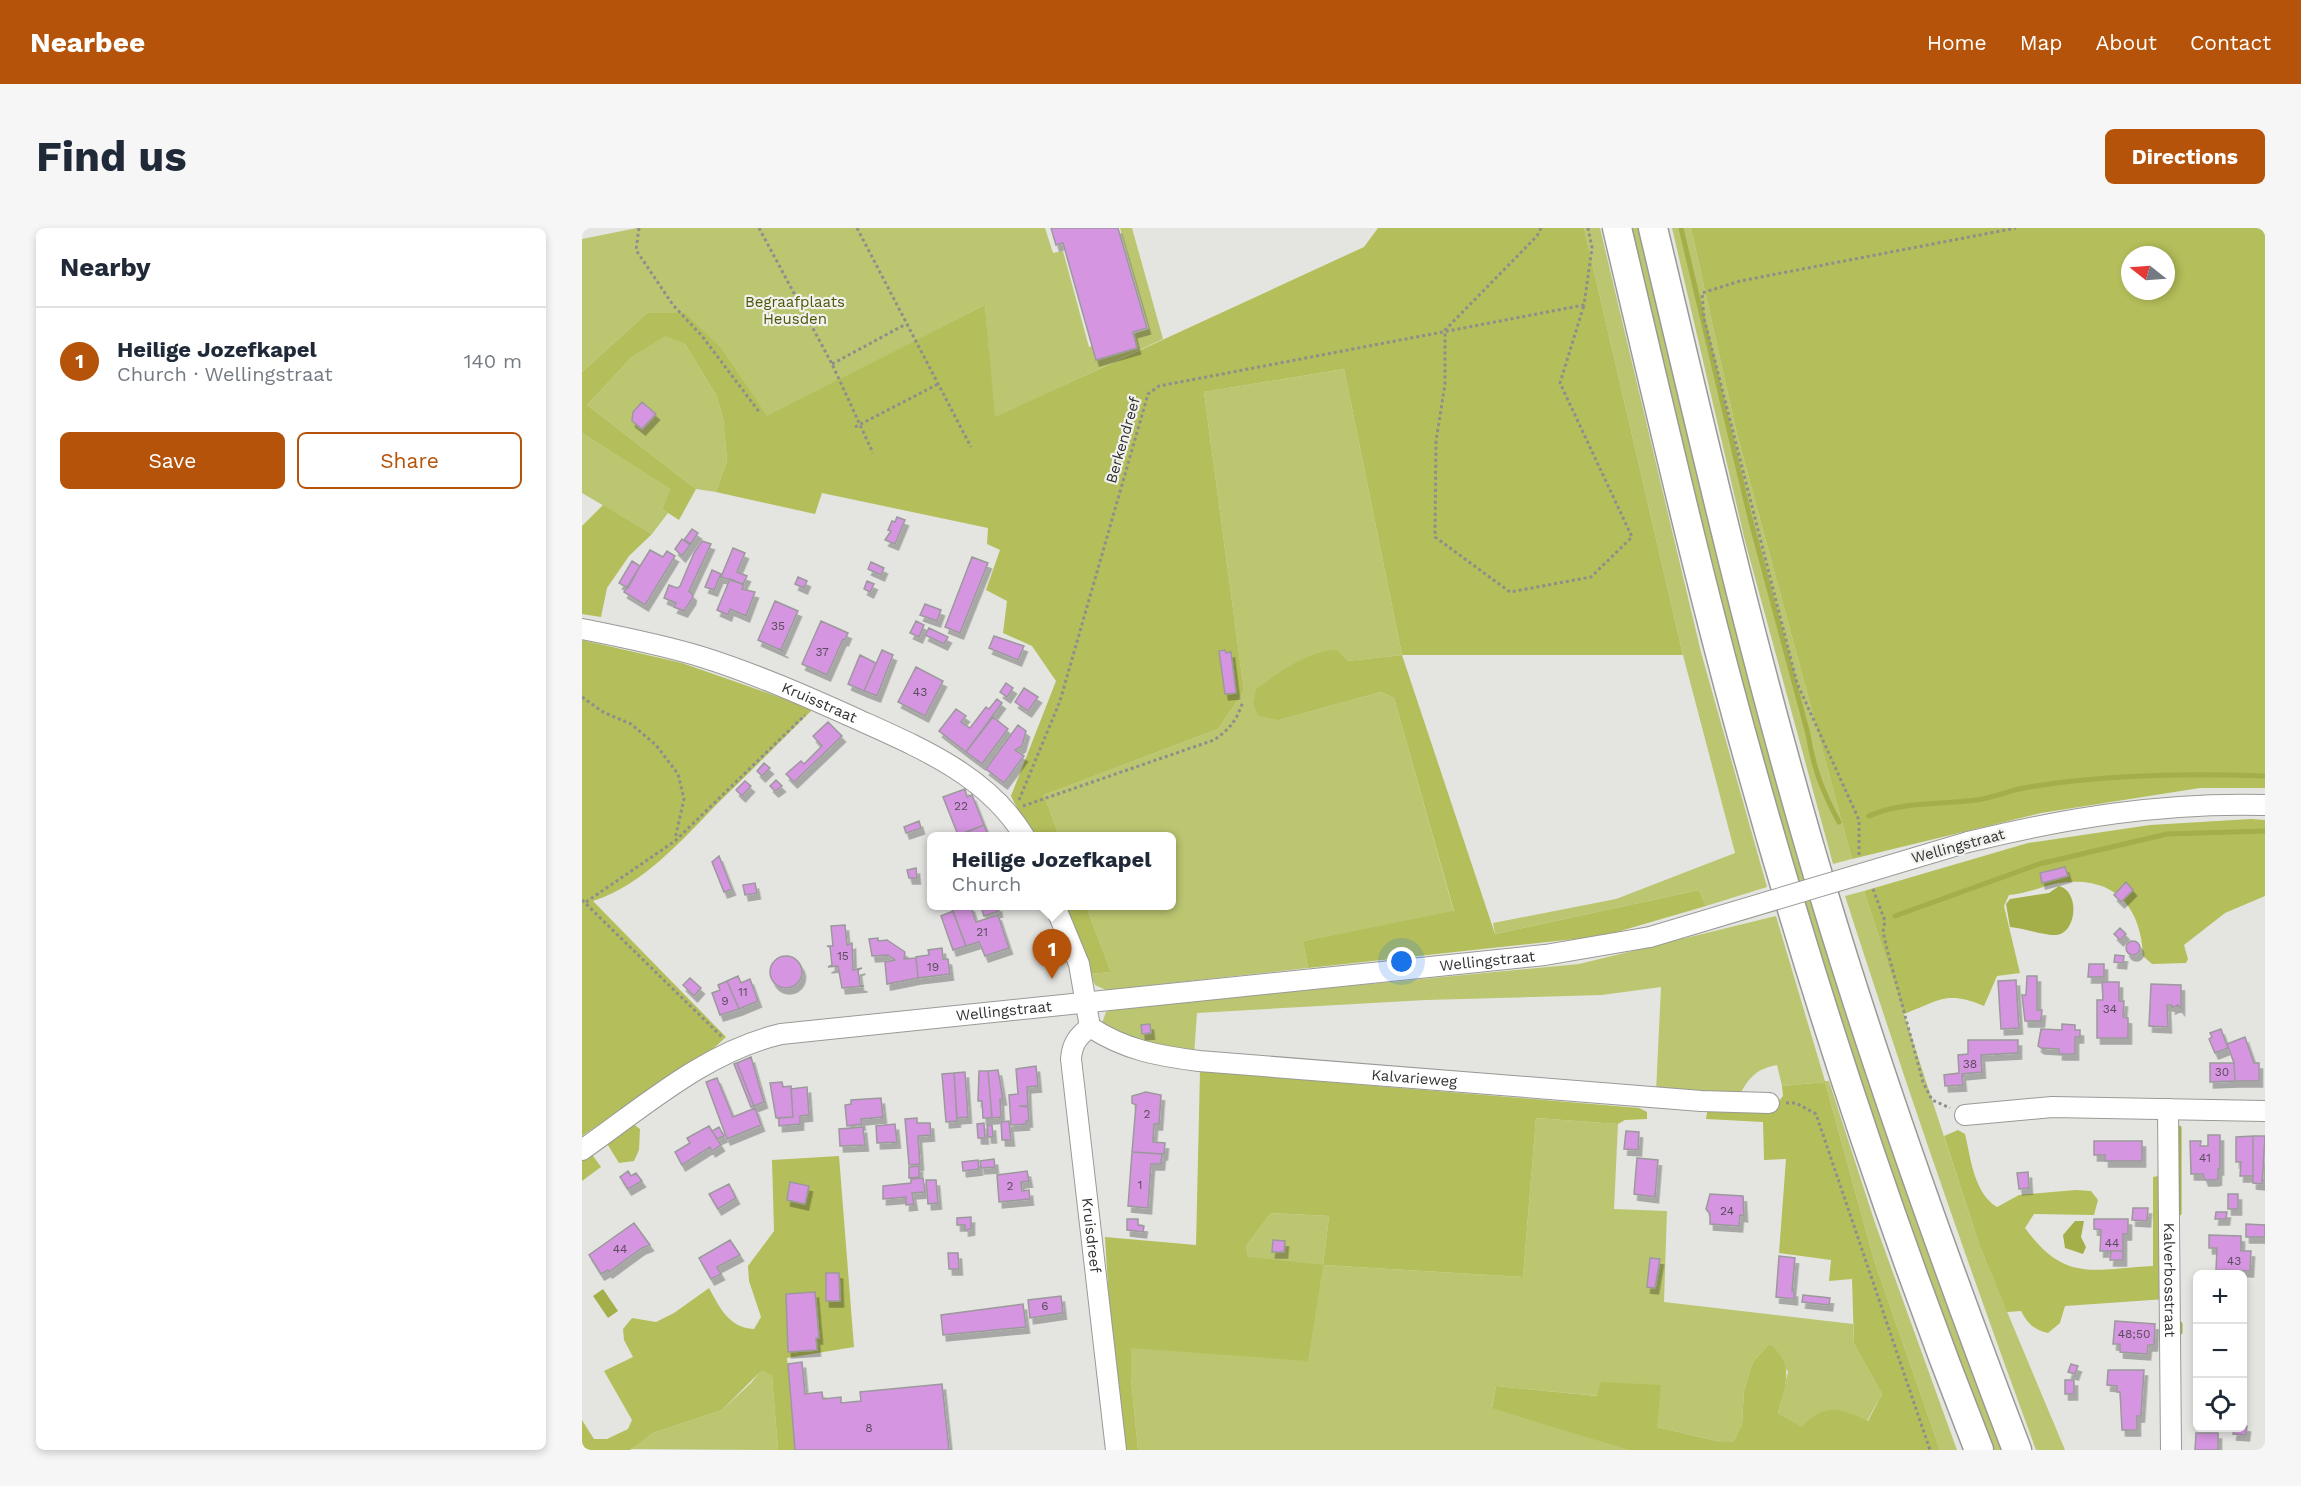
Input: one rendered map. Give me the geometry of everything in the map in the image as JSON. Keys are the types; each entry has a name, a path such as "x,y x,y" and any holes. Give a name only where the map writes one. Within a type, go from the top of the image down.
{"highway":[{"path":"1617,228 1702,587 1796,921 1902,1239 1979,1450"},
{"path":"1653,228 1735,576 1827,904 1936,1236 2017,1450"}],"street":[{"name":"Kruisstraat","path":"582,629 702,657 819,702 921,749 964,774 987,791 1008,812 1021,832"},
{"name":"Wellingstraat","path":"582,1149 672,1085 734,1049 754,1041 811,1030 1545,956 1650,937 1968,842 2045,823 2139,809 2204,805 2265,805"},
{"path":"1057,910 1079,964 1090,1027"},
{"name":"Kalvarieweg","path":"1090,1027 1113,1042 1133,1049 1199,1061 1701,1101 1769,1103"},
{"name":"Kruisdreef","path":"1090,1027 1080,1035 1072,1047 1071,1059 1116,1450"},
{"path":"1965,1115 2052,1107 2265,1111"},
{"name":"Kalverbosstraat","path":"2168,1109 2171,1450"}],"path":[{"path":"639,228 636,250 673,305 702,336 760,413"},
{"path":"759,228 832,364 873,453"},
{"path":"857,228 971,447"},
{"path":"1541,228 1538,236 1494,284 1445,330 1445,384 1436,441 1435,537 1510,592 1591,577 1632,537 1560,383 1584,305 1592,248 1588,228"},
{"path":"1863,865 1859,855 1859,820 1797,684 1704,318 1702,293 1740,281 2016,228"},
{"name":"Berkendreef","path":"1008,812 1021,798 1060,701 1148,394 1159,386 1584,305"},
{"path":"832,364 906,324"},
{"path":"855,427 938,384"},
{"path":"582,697 603,712 631,724 656,745 678,774 684,799 675,841"},
{"path":"1008,812 1214,740 1228,731 1238,718 1243,701"},
{"path":"734,1049 584,901 675,841 819,702"},
{"path":"1872,885 1883,914 1887,949 1923,1082 1932,1100 1965,1115"},
{"path":"1769,1103 1796,1103 1816,1114 1930,1450"}],"green space":[{"name":"Begraafplaats Heusden","path":"637,228 1045,228 1053,253 1063,251 1089,347 1149,329 1120,228 1132,228 1163,339 994,418 985,305 767,417 723,350 647,313 582,372 582,239"},
{"path":"1584,228 1600,228 1701,652 1767,887 1706,906 1699,890 1495,934 1493,923 1616,899 1735,853 1683,655"},
{"path":"1630,228 1641,228 1674,374 2005,1450 1993,1450 1963,1370 1905,1211 1799,888 1717,590"},
{"path":"1672,228 1691,228 1736,430 1852,859 1833,864 1745,541"},
{"path":"665,335 685,344 716,395 723,418 727,461 716,492 696,489 587,405 632,357"},
{"path":"1344,369 1402,655 1347,661 1279,720 1381,692 1394,698 1454,912 1303,941 1308,968 1106,990 1095,985 1090,974 1111,972 1088,910 1176,910 1176,832 1058,832 1044,795 1218,729 1244,691 1204,392"},
{"path":"582,433 672,489 662,509 668,513 652,534 582,493"},
{"path":"1864,891 1980,1247 2065,1450 2036,1450 1986,1312 1845,896"},
{"path":"1776,916 1825,1081 1829,1081 1875,1223 1957,1450 1940,1450 1874,1260 1825,1082 1782,1086 1777,1065 1753,1075 1739,1097 1656,1092 1661,987 1602,995 1426,1000 1197,1013 1194,1056 1139,1045 1102,1023 1106,1012 1119,1008 1579,964"},
{"path":"1536,1118 1618,1124 1614,1209 1667,1211 1664,1302 1853,1324 1854,1344 1882,1394 1867,1421 1803,1428 1778,1413 1788,1372 1769,1344 1753,1362 1744,1390 1742,1424 1733,1442 1721,1442 1657,1427 1601,1383 1598,1396 1496,1386 1492,1407 1628,1450 1138,1450 1131,1378 1131,1348 1248,1257 1246,1246 1271,1213 1329,1216 1323,1265 1523,1277"},
{"path":"762,1369 772,1376 778,1450 631,1449 653,1433 722,1410 751,1383"}],"shaded area":[{"path":"1378,228 1584,228 1683,655 1402,655 1344,369 1204,392 1244,691 1218,729 1044,795 1058,832 1029,832 1011,796 1056,681 1032,646 1003,633 1007,601 986,590 1000,550 987,544 988,528 822,493 815,514 716,492 727,461 723,418 716,395 685,344 665,336 632,357 587,405 696,489 679,520 662,509 671,489 582,433 582,372 647,313 685,313 723,350 767,416 985,305 995,417 1364,247"},
{"path":"1691,228 2265,228 2265,788 2200,788 2041,813 1852,859 1736,430"},
{"path":"603,505 652,534 629,556 607,588 601,617 582,614 582,526"},
{"path":"582,640 682,663 813,709 661,860 629,884 593,901 726,1037 715,1047 582,1136"},
{"path":"1337,650 1347,661 1402,655 1495,934 1699,890 1706,906 1603,936 1308,968 1303,941 1454,911 1394,698 1381,692 1279,720 1259,716 1253,704 1256,689 1305,658 1326,651"},
{"path":"2265,820 2265,896 2225,913 2184,945 2188,959 2186,963 2152,964 2143,956 2141,938 2130,908 2108,889 2078,882 2059,883 2009,895 2004,906 2020,973 1997,976 1984,1006 1951,998 1904,1014 1864,891 2028,843 2150,825"},
{"path":"2059,886 2071,896 2073,904 2072,921 2063,933 2051,935 2010,927 2006,904 2010,899 2049,893"},
{"path":"1063,910 1088,910 1111,972 1090,974"},
{"path":"1200,1071 1639,1108 1647,1112 1647,1119 1625,1120 1618,1124 1536,1118 1523,1277 1323,1265 1308,1361 1131,1348 1131,1378 1138,1450 1122,1450 1113,1368 1105,1237 1196,1245","holes":["1271,1213 1329,1216 1323,1265 1248,1257 1246,1246"]},
{"path":"1825,1082 1874,1260 1940,1450 1628,1450 1492,1408 1496,1386 1597,1396 1601,1382 1661,1385 1657,1427 1721,1442 1733,1442 1742,1424 1744,1390 1753,1362 1769,1344 1786,1367 1785,1384 1778,1413 1802,1427 1818,1414 1833,1410 1849,1413 1868,1421 1882,1394 1854,1344 1852,1279 1829,1281 1831,1260 1779,1253 1786,1159 1764,1160 1763,1122 1706,1119 1708,1107 1772,1110 1783,1096 1782,1086"},
{"path":"633,1124 640,1129 639,1150 634,1161 619,1163 606,1142"},
{"path":"1958,1130 1965,1134 1978,1184 1989,1201 1997,1207 2019,1195 2076,1190 2091,1191 2098,1200 2094,1215 2034,1214 2025,1228 2039,1246 2053,1258 2081,1269 2153,1266 2153,1177 2164,1175 2166,1299 2065,1306 2060,1323 2048,1333 2032,1326 2021,1311 2007,1312 1980,1247 1944,1136"},
{"path":"591,1153 601,1167 582,1181 582,1159"},
{"path":"839,1156 854,1347 787,1358 796,1450 778,1450 772,1376 762,1370 722,1410 653,1433 630,1450 582,1450 582,1420 594,1439 607,1439 628,1429 632,1420 604,1371 633,1357 624,1340 623,1329 632,1318 656,1322 674,1313 709,1288 726,1316 738,1325 754,1329 761,1317 749,1281 748,1266 774,1231 772,1160"},
{"path":"2075,1221 2084,1221 2081,1237 2086,1247 2083,1254 2065,1248 2063,1235"},
{"path":"603,1289 618,1311 608,1318 593,1296"}],"building":[{"path":"1051,228 1118,228 1147,328 1133,332 1137,348 1096,360 1063,243 1056,245"},
{"path":"642,402 656,414 642,429 632,421 633,412"},
{"path":"897,517 905,520 895,544 885,540 891,531 888,530 892,521 895,522"},
{"path":"692,529 698,533 691,544 684,540"},
{"path":"682,539 690,545 682,556 675,549"},
{"path":"702,541 711,544 689,591 693,595 692,599 684,611 674,607 676,603 664,598 669,585 677,588 680,586 694,553"},
{"path":"733,548 745,553 737,572 747,576 743,584 721,577"},
{"path":"650,550 663,557 667,551 675,556 645,605 624,592"},
{"path":"972,557 988,563 960,633 945,627"},
{"path":"632,561 640,566 628,588 619,583"},
{"path":"871,562 884,568 881,575 868,569"},
{"path":"712,570 721,574 714,590 705,587"},
{"path":"798,577 807,581 804,588 795,584"},
{"path":"730,579 744,585 742,589 755,592 746,616 730,609 728,615 717,610"},
{"path":"867,581 874,584 870,592 864,589"},
{"path":"775,601 798,611 781,650 785,652 758,640"},
{"path":"925,604 941,610 937,621 920,615"},
{"path":"821,621 848,633 827,675 802,664"},
{"path":"916,621 924,625 919,637 910,633"},
{"path":"929,628 948,637 944,644 925,635"},
{"path":"994,636 1024,646 1018,660 989,648"},
{"path":"882,650 893,655 877,696 864,691"},
{"path":"1225,650 1226,653 1231,652 1236,693 1225,694 1219,651"},
{"path":"860,655 876,663 864,691 848,684"},
{"path":"916,667 943,681 925,716 898,702"},
{"path":"1006,683 1013,688 1007,697 1000,692"},
{"path":"1024,688 1038,697 1028,711 1015,702"},
{"path":"997,699 1002,703 966,752 939,731 956,709 966,716 961,722 970,728 986,707 989,709"},
{"path":"993,717 1008,729 982,764 966,752"},
{"path":"828,722 842,736 794,782 786,774 801,761 804,764 822,746 813,736"},
{"path":"1018,725 1026,731 1022,746 1015,750 1024,756 1004,783 986,769"},
{"path":"764,763 770,768 762,776 757,771"},
{"path":"776,780 782,786 775,791 770,786"},
{"path":"745,781 751,786 742,796 736,790"},
{"path":"965,789 967,797 972,795 984,825 966,832 957,832 943,797"},
{"path":"919,821 921,828 906,833 904,827"},
{"path":"984,825 987,832 967,832"},
{"path":"719,856 732,889 724,892 712,862"},
{"path":"2065,867 2068,876 2042,883 2040,873"},
{"path":"916,868 917,878 909,878 907,870"},
{"path":"2126,882 2133,890 2121,902 2114,895"},
{"path":"755,883 757,893 745,895 743,885"},
{"path":"952,910 972,910 976,922 998,915 1009,948 985,956 979,942 966,946"},
{"path":"982,910 999,910 999,911 984,916"},
{"path":"953,911 966,946 953,950 941,916"},
{"path":"845,925 847,945 852,943 853,970 862,968 858,970 860,985 864,986 842,988 838,966 828,967 832,965 830,947 827,946 833,946 831,926"},
{"path":"2120,928 2126,934 2120,940 2114,934"},
{"path":"878,938 878,941 887,940 905,952 904,959 916,958 918,978 887,984 885,962 895,960 888,955 872,956 869,939"},
{"path":"2130,941 2136,941 2140,948 2136,955 2130,955 2126,951 2126,945"},
{"path":"942,948 943,959 948,959 950,974 918,978 916,957 929,955 928,950"},
{"path":"2115,955 2124,956 2123,963 2114,962"},
{"path":"786,956 797,961 802,972 797,983 786,988 775,983 770,972 775,961"},
{"path":"2089,964 2104,964 2104,977 2088,977"},
{"path":"738,976 741,983 750,979 758,1001 739,1009 727,981"},
{"path":"2027,976 2037,976 2037,1010 2042,1010 2041,1021 2025,1021 2022,995 2026,995"},
{"path":"690,978 701,988 694,996 683,985"},
{"path":"2016,980 2019,1028 2001,1029 1998,981"},
{"path":"727,981 739,1009 720,1015 712,993 720,990 718,985"},
{"path":"2102,982 2119,982 2119,1001 2124,1001 2123,1017 2128,1018 2128,1038 2097,1038 2097,1000 2103,1000"},
{"path":"2151,984 2181,985 2181,1009 2178,1005 2172,1008 2172,1005 2167,1005 2168,1027 2149,1026"},
{"path":"1150,1024 1151,1033 1142,1034 1141,1025"},
{"path":"2062,1024 2075,1025 2075,1030 2080,1030 2080,1037 2075,1037 2075,1054 2059,1054 2059,1049 2038,1046 2041,1029 2062,1030"},
{"path":"2221,1029 2228,1048 2215,1053 2209,1039 2212,1037 2210,1033"},
{"path":"2245,1037 2254,1063 2259,1063 2259,1081 2235,1081 2234,1063 2227,1044"},
{"path":"1968,1040 2018,1040 2018,1053 1981,1055 1982,1072 1962,1074 1963,1085 1945,1086 1944,1075 1959,1073 1958,1055 1968,1054"},
{"path":"751,1057 764,1102 754,1106 737,1063"},
{"path":"737,1063 754,1106 751,1107 734,1064"},
{"path":"2210,1063 2234,1063 2235,1081 2210,1082"},
{"path":"1036,1066 1038,1086 1027,1087 1028,1106 1019,1106 1028,1107 1029,1121 1026,1121 1026,1124 1011,1125 1009,1095 1018,1094 1016,1069"},
{"path":"998,1070 1003,1099 1000,1099 1001,1117 992,1118 988,1071"},
{"path":"979,1071 988,1071 992,1118 983,1118 982,1101 978,1101"},
{"path":"965,1072 968,1117 957,1118 954,1073"},
{"path":"954,1073 957,1121 946,1122 942,1074"},
{"path":"717,1078 733,1117 755,1108 761,1125 727,1139 706,1082"},
{"path":"782,1082 783,1087 791,1086 793,1117 776,1118 770,1083"},
{"path":"807,1087 809,1115 800,1116 800,1124 779,1126 779,1118 793,1117 791,1089"},
{"path":"1146,1092 1161,1095 1159,1124 1154,1124 1153,1142 1165,1143 1164,1154 1132,1152 1136,1105 1132,1103 1132,1096"},
{"path":"881,1098 883,1117 861,1119 862,1124 847,1126 845,1105 851,1104 851,1100"},
{"path":"917,1118 917,1123 930,1123 931,1135 918,1136 920,1164 909,1165 905,1119"},
{"path":"1009,1121 1011,1140 1002,1140 1001,1122"},
{"path":"984,1123 985,1138 978,1138 977,1124"},
{"path":"895,1124 897,1142 877,1143 876,1126"},
{"path":"987,1125 992,1125 993,1137 988,1137"},
{"path":"709,1126 721,1145 712,1151 710,1147 682,1165 675,1152 690,1143 687,1138"},
{"path":"719,1127 724,1136 717,1139 712,1131"},
{"path":"863,1127 865,1145 840,1146 839,1129"},
{"path":"1626,1131 1639,1132 1638,1150 1624,1149"},
{"path":"2208,1135 2220,1135 2220,1169 2218,1169 2218,1179 2215,1180 2205,1180 2203,1174 2191,1174 2190,1141 2201,1141 2200,1146 2208,1146"},
{"path":"2253,1136 2265,1136 2262,1184 2253,1183"},
{"path":"2253,1136 2253,1176 2240,1176 2241,1162 2236,1162 2236,1137"},
{"path":"2094,1141 2142,1141 2142,1161 2105,1161 2105,1155 2094,1155"},
{"path":"1132,1152 1162,1154 1161,1164 1151,1164 1148,1208 1128,1206"},
{"path":"1637,1158 1658,1160 1655,1197 1634,1194"},
{"path":"994,1159 995,1167 981,1168 980,1161"},
{"path":"978,1160 979,1169 963,1171 962,1162"},
{"path":"919,1166 919,1177 909,1178 909,1167"},
{"path":"628,1171 631,1176 636,1173 642,1181 628,1189 620,1177"},
{"path":"1027,1171 1029,1181 1021,1182 1022,1191 1029,1190 1030,1199 999,1202 997,1175"},
{"path":"2028,1172 2029,1188 2019,1189 2017,1173"},
{"path":"923,1178 925,1192 912,1193 914,1204 906,1205 906,1197 883,1199 883,1186 911,1183 911,1179"},
{"path":"926,1180 936,1180 938,1203 928,1204"},
{"path":"790,1182 809,1186 805,1204 787,1200"},
{"path":"729,1184 736,1198 718,1209 709,1194"},
{"path":"1710,1194 1743,1196 1744,1216 1740,1215 1739,1226 1710,1224 1710,1214 1706,1209"},
{"path":"2228,1194 2238,1194 2238,1209 2228,1209"},
{"path":"2133,1208 2148,1208 2147,1221 2132,1220"},
{"path":"2216,1212 2227,1212 2226,1219 2215,1219"},
{"path":"971,1217 971,1229 965,1230 965,1225 957,1225 957,1218"},
{"path":"1127,1219 1138,1219 1138,1225 1144,1226 1143,1232 1127,1230"},
{"path":"2094,1219 2128,1219 2128,1234 2123,1234 2123,1251 2100,1251 2101,1230 2094,1229"},
{"path":"634,1223 650,1245 642,1248 609,1272 608,1270 601,1274 589,1255"},
{"path":"2246,1224 2265,1225 2265,1237 2246,1237"},
{"path":"2209,1235 2241,1236 2241,1251 2251,1251 2250,1271 2216,1270 2217,1248 2209,1248"},
{"path":"730,1240 740,1255 717,1267 721,1274 711,1279 699,1258"},
{"path":"1273,1240 1285,1241 1284,1252 1272,1252"},
{"path":"2111,1251 2123,1251 2123,1260 2110,1260"},
{"path":"948,1253 958,1253 959,1269 949,1269"},
{"path":"1779,1256 1795,1258 1792,1291 1794,1291 1794,1299 1776,1297"},
{"path":"1650,1258 1660,1259 1655,1288 1647,1287"},
{"path":"826,1273 839,1273 840,1301 826,1301"},
{"path":"815,1292 819,1338 816,1338 817,1350 788,1352 786,1294"},
{"path":"1803,1295 1830,1298 1829,1305 1802,1302"},
{"path":"1061,1296 1063,1313 1030,1318 1028,1300"},
{"path":"1023,1304 1026,1327 943,1335 941,1315"},
{"path":"2115,1321 2155,1324 2154,1345 2148,1345 2147,1354 2120,1352 2120,1344 2113,1344"},
{"path":"802,1362 805,1394 822,1392 823,1399 841,1397 841,1403 861,1401 860,1392 942,1384 949,1450 795,1450 788,1364"},
{"path":"2071,1364 2078,1366 2075,1374 2068,1372"},
{"path":"2108,1370 2144,1370 2141,1416 2137,1416 2137,1430 2122,1430 2120,1392 2117,1392 2117,1386 2107,1385"},
{"path":"2065,1380 2074,1380 2074,1394 2065,1394"},
{"path":"2233,1432 2246,1432 2246,1435 2233,1434"},
{"path":"2196,1433 2218,1433 2218,1450 2195,1450"}],"waterway":[{"path":"1681,228 1750,518 1813,758 1823,790 1839,822"},
{"path":"1869,816 1895,808 1976,800 2054,783 2114,777 2174,775 2265,776"},
{"path":"1895,916 2039,864 2167,834 2265,831"},
{"path":"2179,1128 2179,1213"},
{"path":"2180,1324 2180,1332"}],"place":[{"name":"Heilige Jozefkapel","path":"1052,979"}]}
